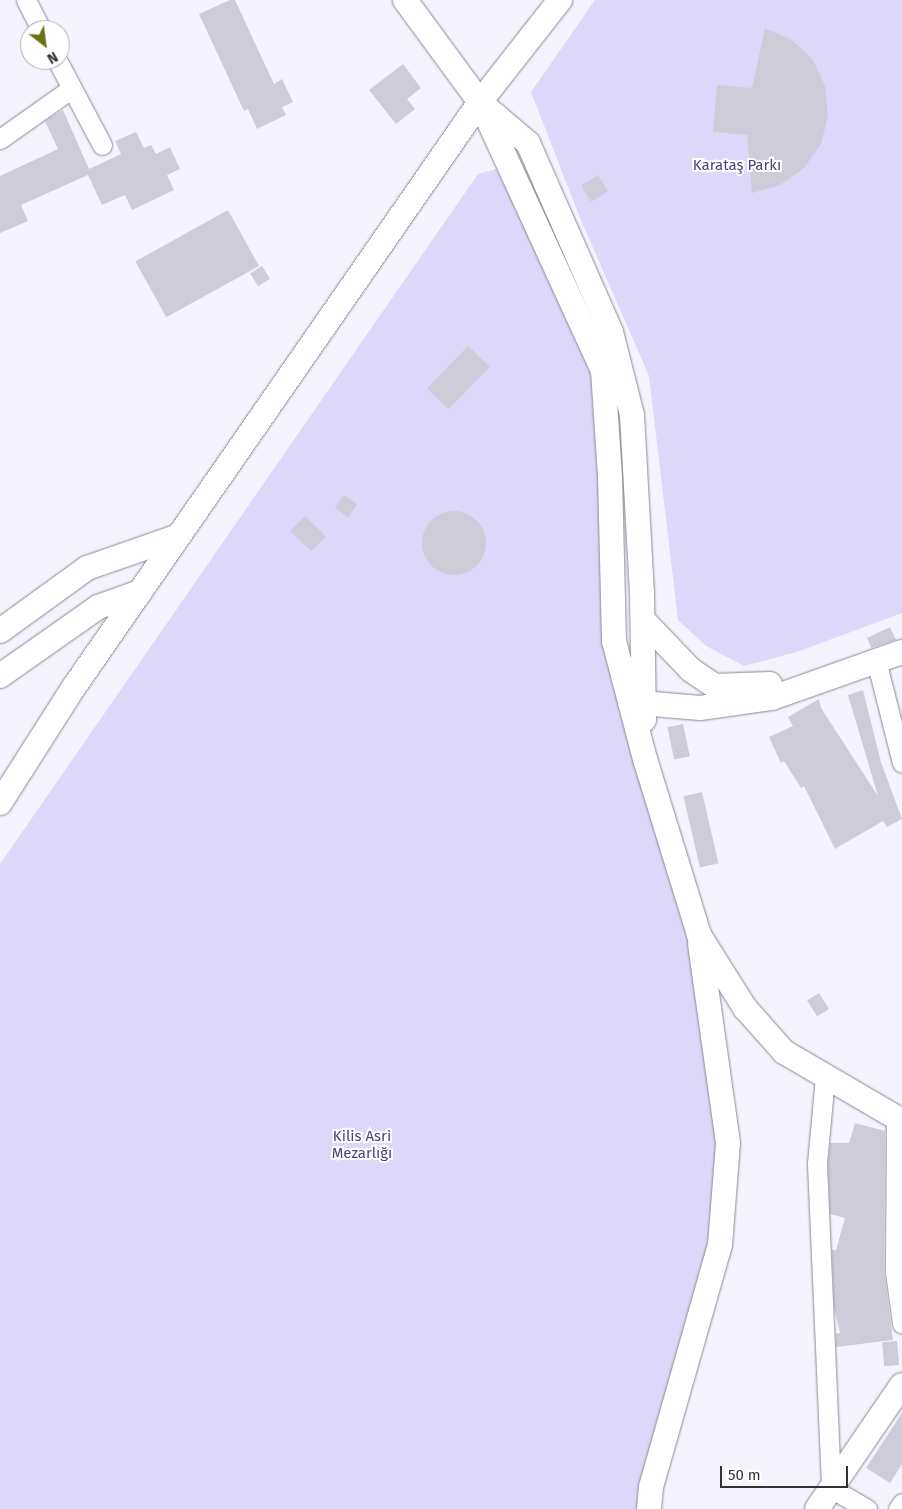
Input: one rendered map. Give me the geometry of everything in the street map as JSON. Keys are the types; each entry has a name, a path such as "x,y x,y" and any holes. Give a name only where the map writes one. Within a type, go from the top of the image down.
{"street":[{"path":"26,0 37,20"},
{"path":"405,0 480,102 603,371 610,477 614,641 637,702"},
{"path":"0,803 140,592 480,102 560,0"},
{"path":"62,70 102,145"},
{"path":"0,138 72,88"},
{"path":"480,102 528,143 611,332 632,415 642,620 637,702 645,759 699,935 728,1143 720,1245 651,1487 649,1509"},
{"path":"0,631 87,568 179,536"},
{"path":"0,676 98,607 140,592"},
{"path":"642,620 691,670 715,686 759,687 876,660"},
{"path":"637,702 700,708 772,698 902,652"},
{"path":"876,660 902,763"},
{"path":"699,935 745,1008 784,1052 899,1119 895,1272 902,1324"},
{"path":"825,1077 817,1164 832,1488"},
{"path":"817,1509 902,1385"},
{"path":"832,1488 867,1509"},
{"path":"898,1509 902,1503"}],"green space":[{"name":"Karataş Parkı","path":"595,0 902,0 902,613 797,652 744,666 706,646 678,620 649,376 580,218 531,92"},
{"name":"Kilis Asri Mezarlığı","path":"515,164 604,375 617,653 682,859 729,1147 652,1509 0,1509 0,864 478,174"}],"building":[{"path":"230,0 235,0 274,84 282,79 293,102 282,107 286,115 257,129 248,109 244,111 199,14"},
{"path":"765,28 792,40 813,60 825,86 828,116 821,144 804,168 780,185 752,193 747,135 713,132 717,85 752,88"},
{"path":"403,64 421,88 407,99 415,109 396,124 369,90"},
{"path":"63,110 89,169 121,154 115,141 136,132 144,148 151,145 156,154 170,147 180,169 167,175 174,190 132,210 125,195 102,205 88,175 21,205 28,221 0,233 0,176 58,149 45,121"},
{"path":"598,175 608,191 591,202 581,186"},
{"path":"228,210 259,266 166,317 135,261"},
{"path":"262,266 270,279 258,286 250,273"},
{"path":"468,346 490,367 449,409 427,388"},
{"path":"344,495 357,504 348,517 335,508"},
{"path":"454,511 472,517 480,525 486,543 480,561 472,569 454,575 436,569 428,561 422,543 428,525 436,517"},
{"path":"305,516 326,536 311,551 290,531"},
{"path":"890,627 896,640 871,648 867,638"},
{"path":"863,690 881,762 902,819 887,827 883,821 835,849 804,786 801,788 784,761 781,763 769,737 793,726 788,717 819,699 821,708 878,796 848,695"},
{"path":"683,724 690,756 674,760 667,727"},
{"path":"702,792 718,863 700,867 683,796"},
{"path":"819,993 829,1009 817,1017 807,1000"},
{"path":"855,1123 885,1131 884,1272 893,1340 836,1347 836,1334 840,1333 834,1307 832,1250 836,1250 845,1218 830,1214 828,1164 830,1143 849,1143"},
{"path":"897,1341 899,1365 884,1366 882,1342"},
{"path":"902,1413 902,1464 890,1483 866,1468"}]}
